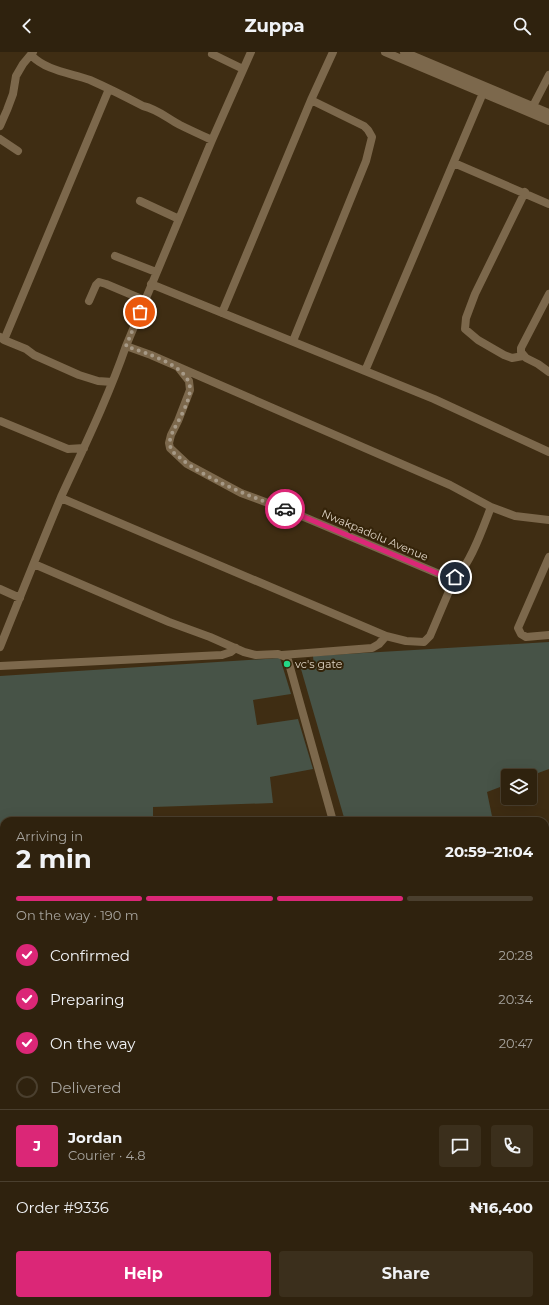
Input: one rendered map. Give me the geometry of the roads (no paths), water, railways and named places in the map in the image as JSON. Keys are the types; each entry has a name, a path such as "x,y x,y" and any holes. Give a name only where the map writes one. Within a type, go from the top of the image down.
{"street":[{"path":"0,647 61,498 112,382 144,300 251,52"},
{"path":"222,313 311,100 333,52"},
{"path":"385,52 549,121"},
{"path":"404,52 549,113"},
{"path":"0,126 13,94 16,76 32,53 36,60 43,64 89,80 159,112 179,124 212,140"},
{"path":"212,54 243,69"},
{"path":"533,106 549,75"},
{"path":"108,89 2,338 26,348 34,356 79,375 98,381 112,382"},
{"path":"365,371 483,93"},
{"path":"293,342 366,161 372,137 364,126 311,100"},
{"path":"0,139 18,151"},
{"path":"454,163 525,192 549,204"},
{"path":"525,192 475,294 466,318 465,329 478,340 504,355 512,358 523,356 549,372"},
{"path":"140,201 179,219"},
{"path":"115,256 156,272"},
{"path":"89,301 96,285 99,282 144,300"},
{"path":"151,284 434,399 549,452"},
{"path":"523,356 521,348 549,294"},
{"path":"126,346 178,367 450,485 491,507 515,516 549,520"},
{"name":"Nwakpadolu Avenue","path":"178,367 189,381 190,390 169,443 170,448 187,464 241,492 444,576 451,578 455,577"},
{"path":"0,420 68,449 84,448"},
{"path":"61,498 386,636 406,641 424,642 430,636 455,577 470,558 491,507"},
{"path":"549,557 518,628 521,634 526,636 549,635"},
{"path":"34,564 169,622 210,636 256,655 282,655 372,648 379,644 386,636"},
{"path":"0,589 20,598"},
{"path":"0,666 222,655 236,648"},
{"path":"282,655 288,660 332,817"}],"place":[{"name":"vc's gate","path":"287,664"}]}
